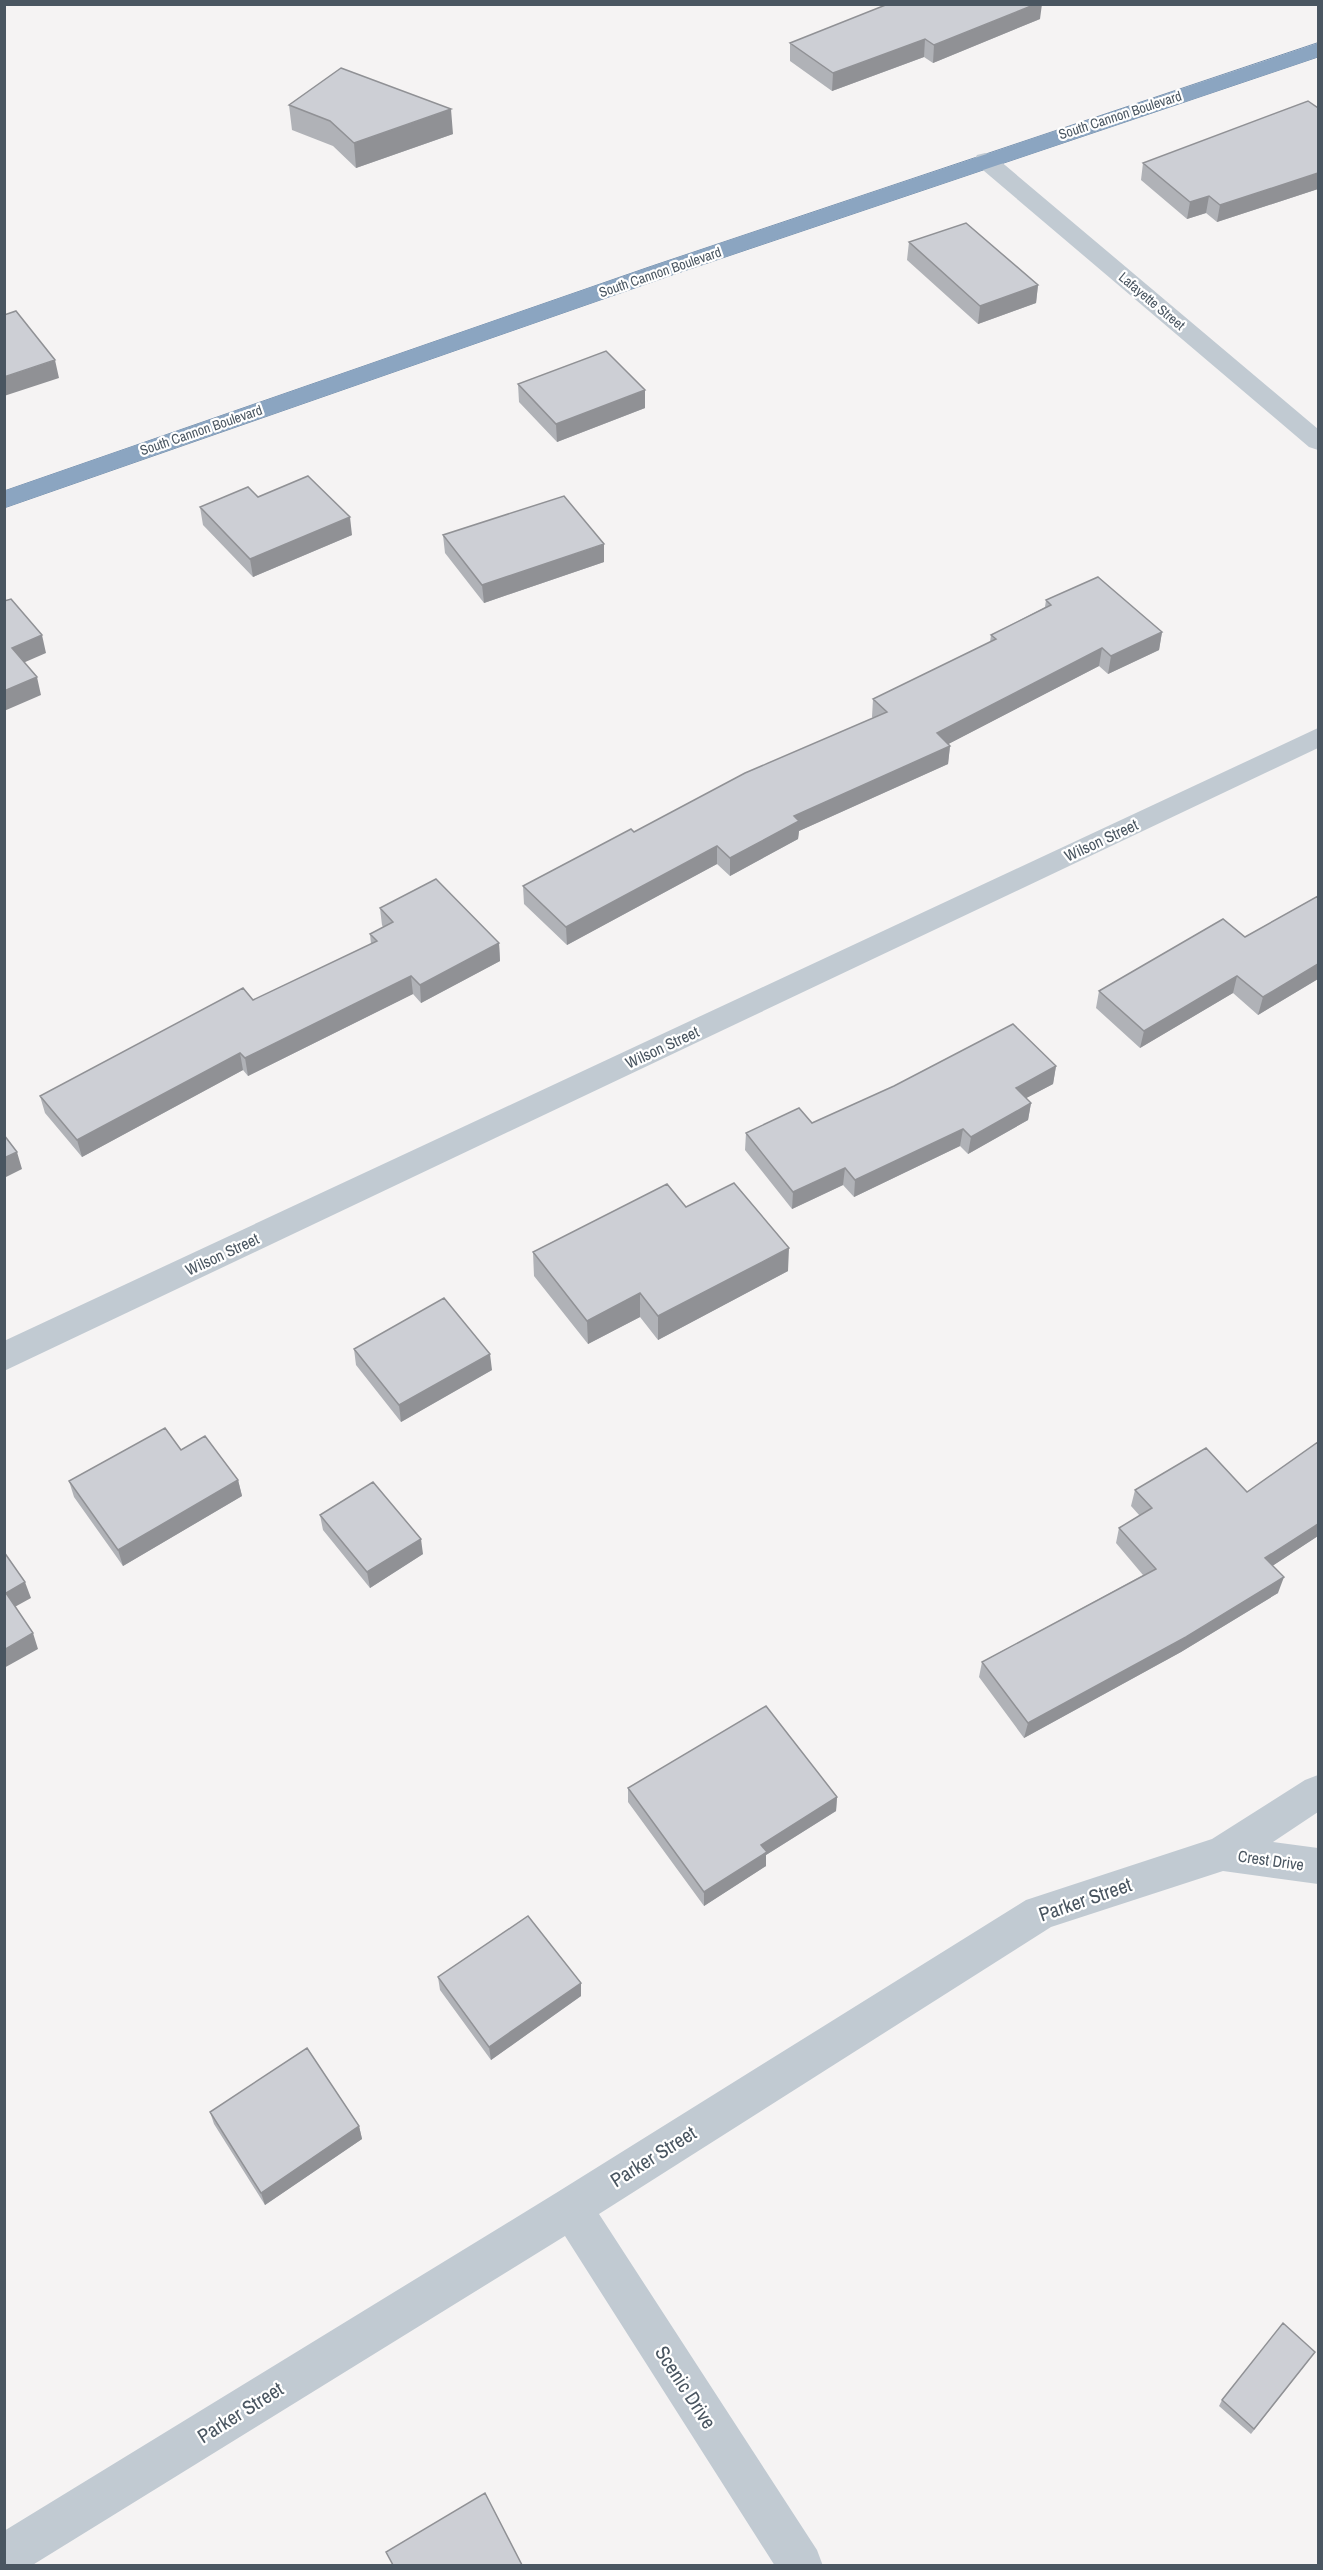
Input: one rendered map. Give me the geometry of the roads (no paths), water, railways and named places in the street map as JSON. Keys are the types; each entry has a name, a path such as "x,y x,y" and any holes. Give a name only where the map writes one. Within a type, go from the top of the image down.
{"highway":[{"name":"South Cannon Boulevard","path":"4,500 985,160 1318,50"}],"street":[{"name":"Lafayette Street","path":"985,160 1318,442"},
{"name":"Wilson Street","path":"4,1357 1318,737"},
{"name":"Parker Street","path":"4,2557 571,2208 1040,1912 1223,1853 1318,1792"},
{"name":"Crest Drive","path":"1223,1853 1318,1866"},
{"name":"Scenic Drive","path":"571,2208 801,2565"}]}
